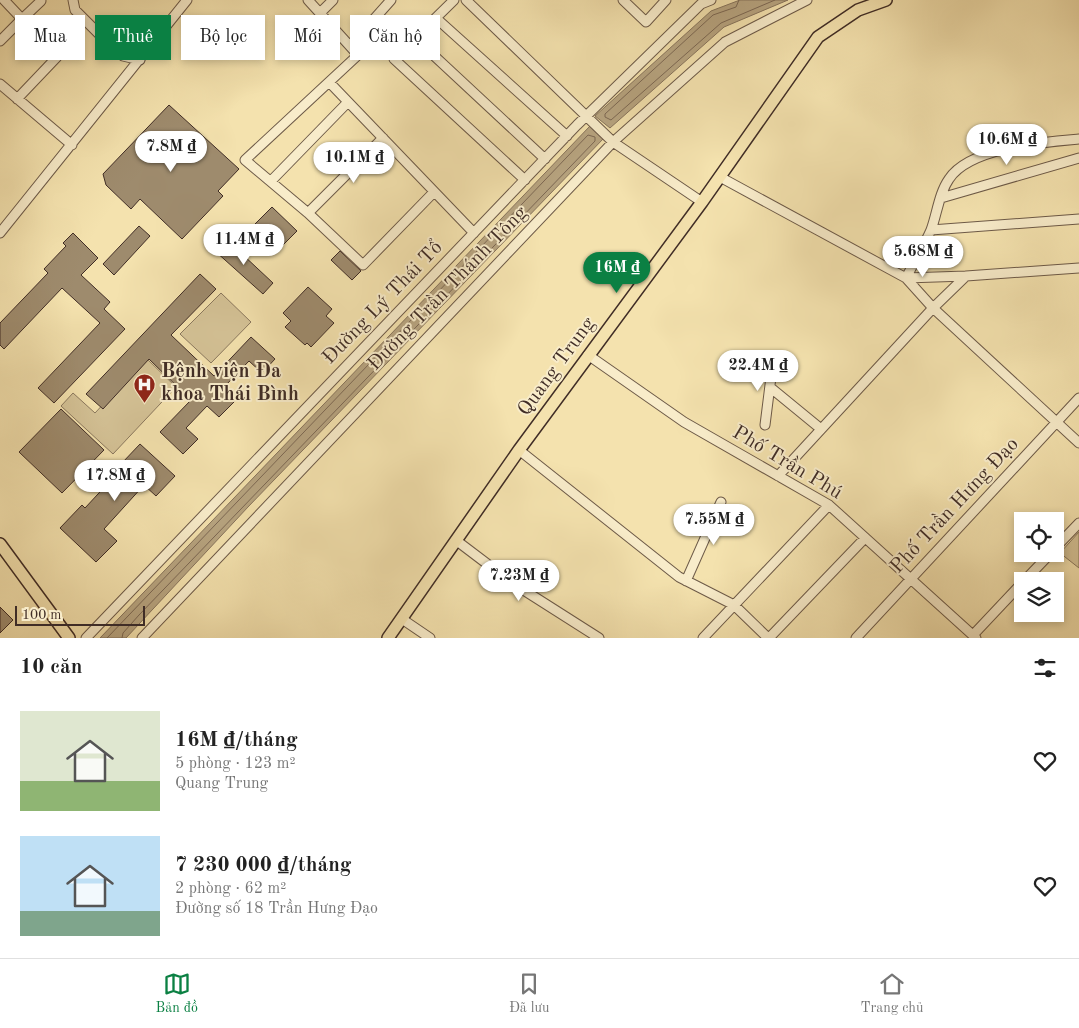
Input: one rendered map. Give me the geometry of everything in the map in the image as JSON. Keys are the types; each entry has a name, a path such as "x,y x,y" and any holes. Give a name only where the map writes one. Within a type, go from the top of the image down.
{"main road":[{"name":"Quang Trung","path":"388,638 457,542 519,450 702,202 818,37 858,10 886,0"},
{"path":"0,544 69,638"}],"street":[{"path":"4,0 19,15"},
{"path":"74,0 75,10 95,30"},
{"path":"171,20 187,0"},
{"path":"308,0 350,46"},
{"path":"320,13 333,0"},
{"path":"378,15 391,0"},
{"path":"439,15 454,0"},
{"path":"466,0 611,140 702,202"},
{"path":"623,0 646,22 666,0"},
{"name":"Đường Lý Thái Tổ","path":"86,638 587,115 701,4 711,0"},
{"name":"Đường Trần Thánh Tông","path":"142,638 611,140 726,42 807,0"},
{"path":"25,15 40,1"},
{"path":"440,22 567,136"},
{"path":"0,41 15,25"},
{"path":"17,99 54,60"},
{"path":"0,233 140,60"},
{"path":"353,60 245,160 308,213 363,265 434,192"},
{"path":"395,60 525,180"},
{"path":"439,60 545,158"},
{"path":"329,82 474,233"},
{"path":"1,87 72,145"},
{"path":"271,181 348,102"},
{"path":"308,213 383,138"},
{"path":"906,278 930,230 949,179 961,167 1001,150 1079,139"},
{"path":"941,198 1079,158"},
{"path":"720,177 906,278 933,308 1079,443"},
{"path":"930,230 1079,218"},
{"path":"906,278 1079,268"},
{"path":"778,476 933,308 966,276"},
{"name":"Phố Trần Phú","path":"588,355 684,422 829,505 975,636"},
{"path":"765,425 773,361"},
{"path":"771,388 821,429"},
{"name":"Phố Trần Hưng Đạo","path":"856,638 1079,398"},
{"path":"519,450 686,582 734,605 769,638 864,538"},
{"path":"686,582 721,502"},
{"path":"702,638 829,505"},
{"path":"1064,539 1079,523"},
{"path":"457,542 510,582 599,638"},
{"path":"1033,572 1042,562"},
{"path":"975,636 1014,592"},
{"path":"402,619 430,638"}],"shaded area":[{"path":"221,293 251,322 211,363 180,334"},
{"path":"146,358 176,387 113,454 61,406 73,393 95,413"},
{"path":"1079,532 1079,568 1064,556 1064,549"}],"water":[{"path":"740,0 788,0 724,27 610,128 595,116 711,11"},
{"path":"590,126 604,138 248,507 126,638 100,638"}],"building":[{"path":"169,105 239,169 218,191 223,196 182,239 140,199 131,209 106,185 103,174"},
{"path":"272,207 297,231 279,249 254,225"},
{"path":"139,226 150,236 114,275 103,264"},
{"path":"73,233 98,258 81,275 110,302 104,309 125,329 54,403 38,388 100,323 62,288 4,349 0,345 0,323 48,273 44,269 66,246 63,243"},
{"path":"226,239 273,283 263,294 215,251"},
{"path":"340,251 361,271 352,280 331,260"},
{"path":"200,274 216,289 171,335 214,376 251,337 275,359 262,373 249,361 226,385 239,397 219,417 207,406 186,428 198,439 183,454 160,432 191,400 149,359 103,409 86,394"},
{"path":"308,287 332,309 326,316 334,323 311,347 307,343 305,345 285,327 291,321 283,313"},
{"path":"61,409 104,450 62,493 19,452"},
{"path":"140,444 175,476 156,496 144,485 104,529 117,541 96,562 60,528 82,505 85,508 124,466 122,463"},
{"path":"0,607 13,620 0,633"}],"place":[{"name":"Bệnh viện Đa khoa Thái Bình","path":"145,403"}]}
